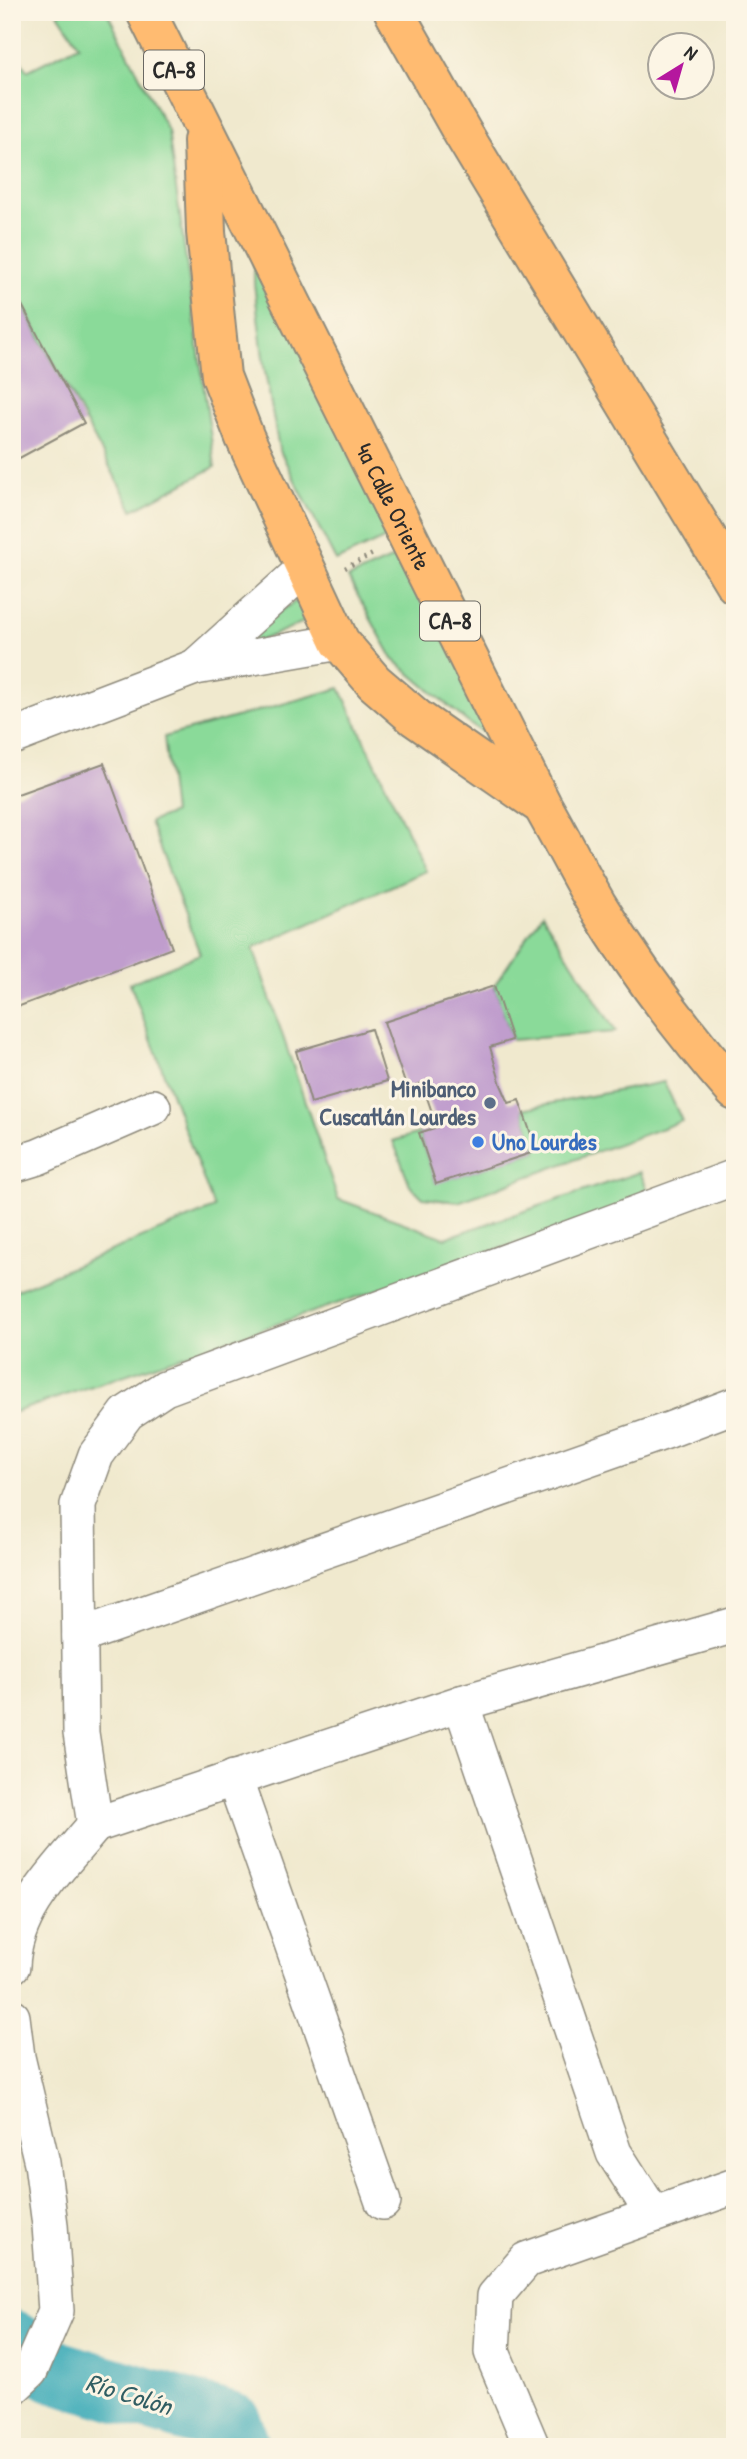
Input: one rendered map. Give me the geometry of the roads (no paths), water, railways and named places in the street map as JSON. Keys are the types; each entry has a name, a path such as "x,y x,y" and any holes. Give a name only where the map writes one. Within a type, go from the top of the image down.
{"highway":[{"name":"4a Calle Oriente","path":"146,12 542,805 598,905 642,972 697,1048 735,1091"},
{"path":"394,12 462,132 735,584"},
{"path":"202,128 206,232 221,376 245,438 321,570 340,642 374,682 416,718 542,805"}],"street":[{"path":"195,667 321,570"},
{"path":"12,737 195,667 340,642"},
{"path":"12,1165 38,1157 153,1107"},
{"path":"95,1825 81,1733 78,1505 96,1455 127,1413 165,1388 735,1177"},
{"path":"80,1636 735,1405"},
{"path":"12,1966 13,1954 28,1909 95,1825 461,1703 735,1625"},
{"path":"461,1703 614,2153 653,2214"},
{"path":"234,1778 383,2202"},
{"path":"12,2017 17,2057 42,2163 51,2225 56,2311 21,2379"},
{"path":"532,2447 492,2352 495,2296 526,2260 735,2186"}],"waterway":[{"name":"Río Colón","path":"12,2341 54,2371 231,2424 239,2447"}],"place":[{"name":"Minibanco Cuscatlán Lourdes","path":"490,1103"},
{"name":"Uno Lourdes","path":"478,1142"}]}
